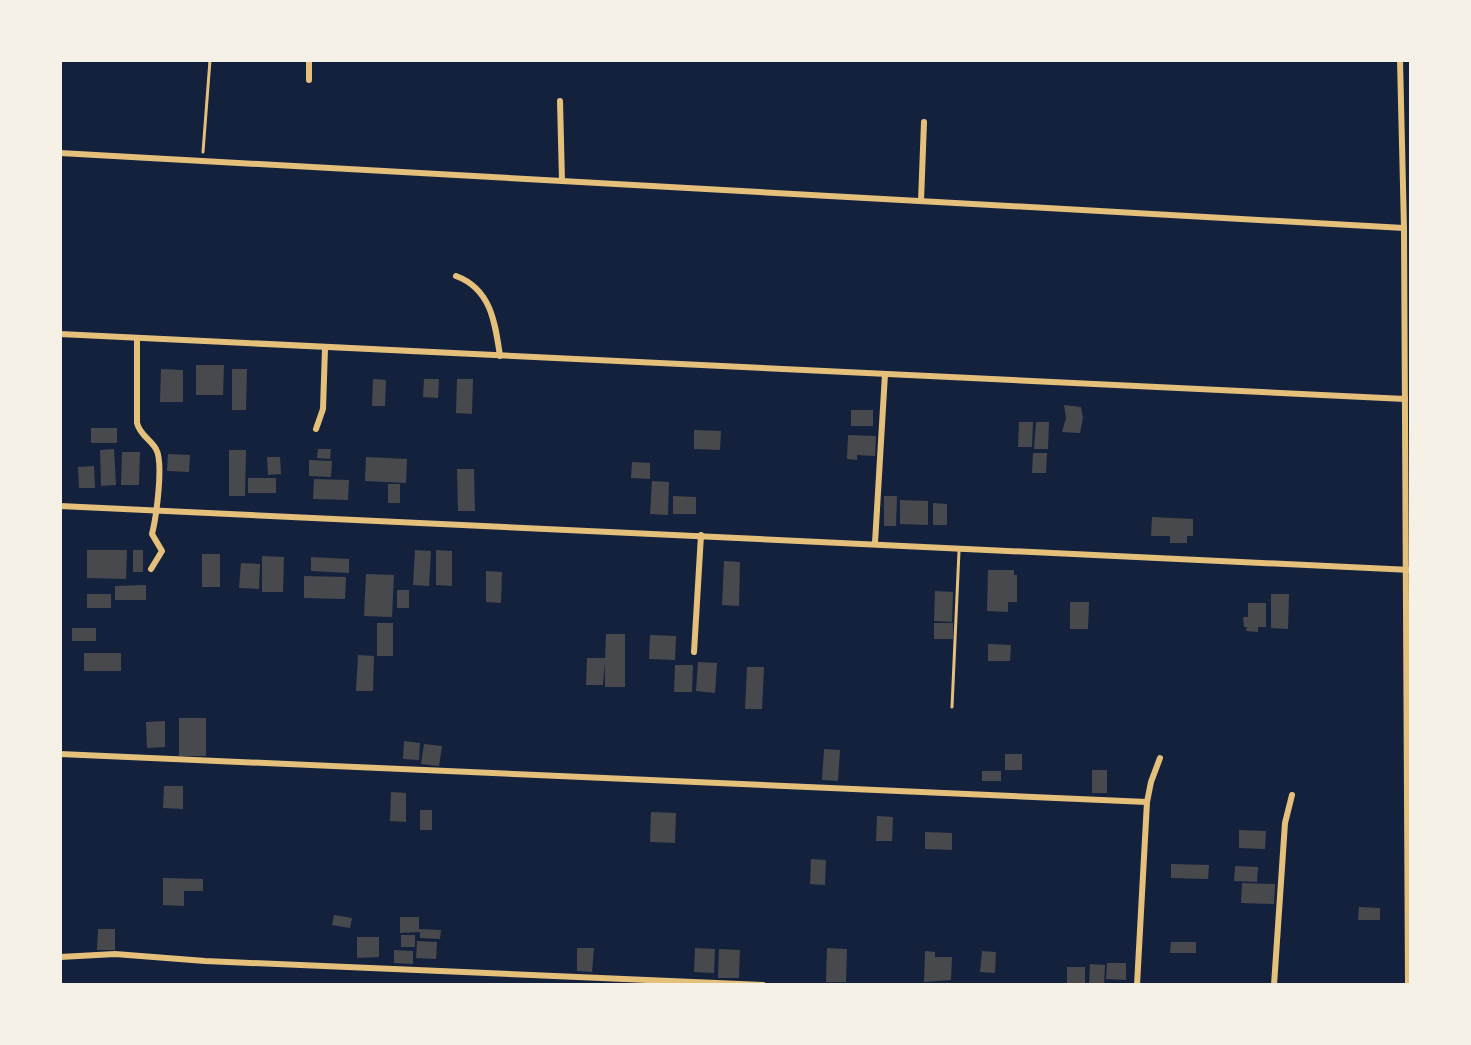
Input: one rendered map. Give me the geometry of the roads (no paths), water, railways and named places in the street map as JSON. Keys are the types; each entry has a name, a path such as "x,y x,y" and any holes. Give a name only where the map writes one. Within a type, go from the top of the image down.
{"street":[{"path":"309,60 309,80"},
{"path":"1400,60 1409,570 1408,985"},
{"path":"560,101 562,181"},
{"path":"921,201 924,122"},
{"path":"60,153 1404,228"},
{"path":"456,276 471,282 481,292 489,308 500,356"},
{"path":"60,334 1405,399"},
{"path":"137,338 137,423 141,433 158,452 158,510 152,534 162,551 151,569"},
{"path":"316,429 323,409 325,348"},
{"path":"875,543 885,374"},
{"path":"60,506 1409,570"},
{"path":"694,652 701,535"},
{"path":"60,754 1147,802"},
{"path":"1137,985 1147,802 1160,758"},
{"path":"1274,985 1285,823 1292,795"},
{"path":"60,957 127,954 205,961 763,985"}],"lane":[{"path":"952,707 959,547"}]}
